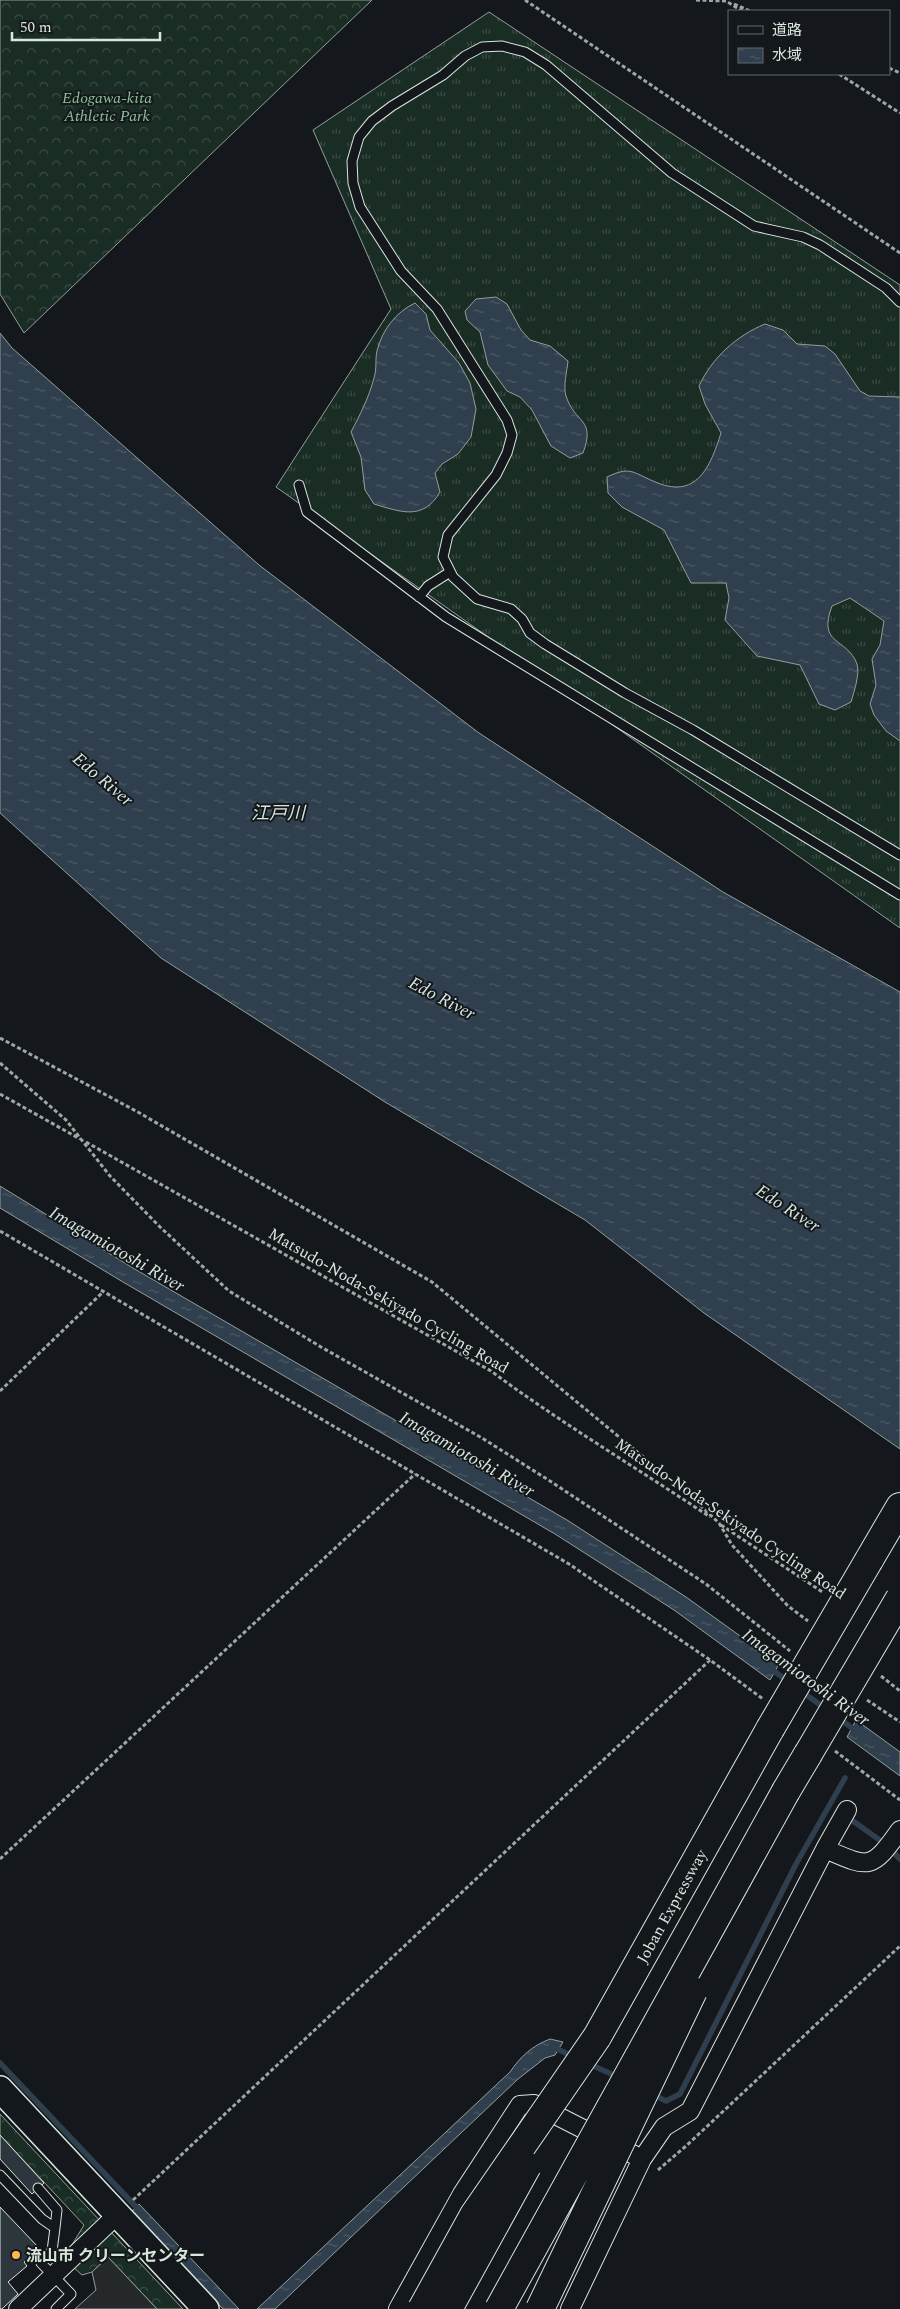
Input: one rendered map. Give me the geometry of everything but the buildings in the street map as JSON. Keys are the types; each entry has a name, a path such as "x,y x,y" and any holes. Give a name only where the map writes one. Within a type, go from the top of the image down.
{"highway":[{"name":"Joban Expressway","path":"448,2309 770,1729 900,1507"},
{"path":"499,2309 786,1790 900,1598"},
{"path":"540,2309 642,2101 786,1790"},
{"path":"422,2309 474,2215 598,2037"}],"street":[{"path":"570,2309 627,2194 642,2159 664,2127 690,2111 847,1810"},
{"path":"825,1849 859,1863 869,1862 883,1854 900,1830"},
{"path":"0,2089 206,2309"},
{"path":"398,2309 462,2194 520,2105 534,2104 642,2159"},
{"path":"18,2309 118,2214"}],"lane":[{"path":"900,302 886,288 820,245 803,237 754,226 672,173 546,65 525,52 502,46 482,47 465,56 443,75 400,101 372,122 360,137 352,161 353,183 360,207 401,271 444,318 507,420 512,435 507,453 496,476 448,535 443,558 452,577 477,599 511,609 522,618 530,633 544,644 625,693 693,730 900,855"},
{"path":"299,485 307,512 446,617 900,895"},
{"path":"419,597 428,586 450,572"},
{"path":"0,2175 42,2218 55,2228"},
{"path":"38,2188 57,2210 52,2251 41,2263 71,2294 56,2309"}],"path":[{"path":"526,0 900,253"},
{"path":"696,0 725,1 748,10"},
{"path":"725,1 740,10"},
{"path":"841,75 900,113"},
{"path":"0,1038 136,1111 432,1282 671,1478 719,1523 732,1544 788,1606 810,1623"},
{"path":"0,1063 66,1120 110,1176 159,1226 229,1291 321,1347 482,1438 550,1481 706,1584 795,1655"},
{"name":"Matsudo-Noda-Sekiyado Cycling Road","path":"0,1094 491,1371 547,1413 633,1465 807,1579 830,1598"},
{"path":"0,1231 569,1564 710,1660 146,2188"},
{"path":"0,1391 103,1292"},
{"path":"0,1859 415,1474"},
{"path":"878,1674 900,1691"},
{"path":"860,1696 900,1722"},
{"path":"627,2194 686,2146 900,1946"}],"green space":[{"name":"Edogawa-kita Athletic Park","path":"0,0 372,0 24,333 0,294"},
{"path":"489,12 900,285 900,928 276,487 391,309 313,130"},
{"path":"0,2114 102,2223 64,2258 84,2225 0,2135"},
{"path":"110,2231 183,2309 157,2309 108,2257 92,2272 82,2275 72,2266"}],"shaded area":[{"path":"108,2257 157,2309 75,2309 96,2290 92,2272"}],"water":[{"path":"496,297 507,304 521,330 530,340 550,346 568,361 565,392 574,412 586,427 586,442 583,453 570,458 551,446 532,410 520,397 507,391 488,365 480,332 467,320 465,311 476,299"},
{"path":"415,303 426,314 430,330 459,363 470,383 476,409 471,437 458,454 442,464 435,473 440,492 426,507 419,511 411,512 393,510 374,504 365,490 361,457 351,432 372,385 377,351 382,336 391,322 402,311"},
{"path":"765,324 783,330 797,344 825,346 835,354 860,391 869,396 900,397 900,741 886,731 874,715 870,704 876,685 872,659 880,645 884,621 850,598 832,606 828,619 828,628 835,640 852,655 858,668 857,678 851,702 835,710 819,704 800,665 757,656 725,620 729,598 726,583 691,583 664,530 622,507 608,493 607,477 626,471 668,486 681,487 691,484 699,477 712,458 721,433 705,404 699,386 711,366 726,349 744,335"},
{"name":"江戸川","path":"0,333 12,348 259,565 479,733 723,892 900,992 900,1449 704,1313 585,1220 385,1102 161,958 0,813"},
{"path":"0,1186 133,1268 567,1520 686,1597 779,1664 770,1680 674,1610 555,1534 123,1282 0,1208"},
{"path":"856,1720 900,1752 900,1776 847,1737"},
{"path":"550,2039 563,2042 555,2055 545,2058 518,2079 275,2309 257,2309 510,2072 523,2056 532,2048"},
{"path":"139,2204 239,2309 223,2309 131,2212"}],"waterway":[{"name":"Imagamiotoshi River","path":"771,1669 789,1682"},
{"name":"Imagamiotoshi River","path":"801,1691 826,1709"},
{"name":"Imagamiotoshi River","path":"837,1717 856,1731"},
{"path":"650,2093 666,2101 680,2094 796,1864 845,1778"},
{"path":"853,1821 881,1841"},
{"path":"894,1853 900,1859"},
{"path":"553,2047 574,2057"},
{"path":"0,2063 140,2211"},
{"path":"587,2063 620,2078"}],"place":[{"name":"流山市 クリーンセンター","path":"16,2255"}],"water label":[{"name":"Edo River","path":"103,779"},
{"name":"Edo River","path":"442,998"},
{"name":"Edo River","path":"788,1208"}]}
